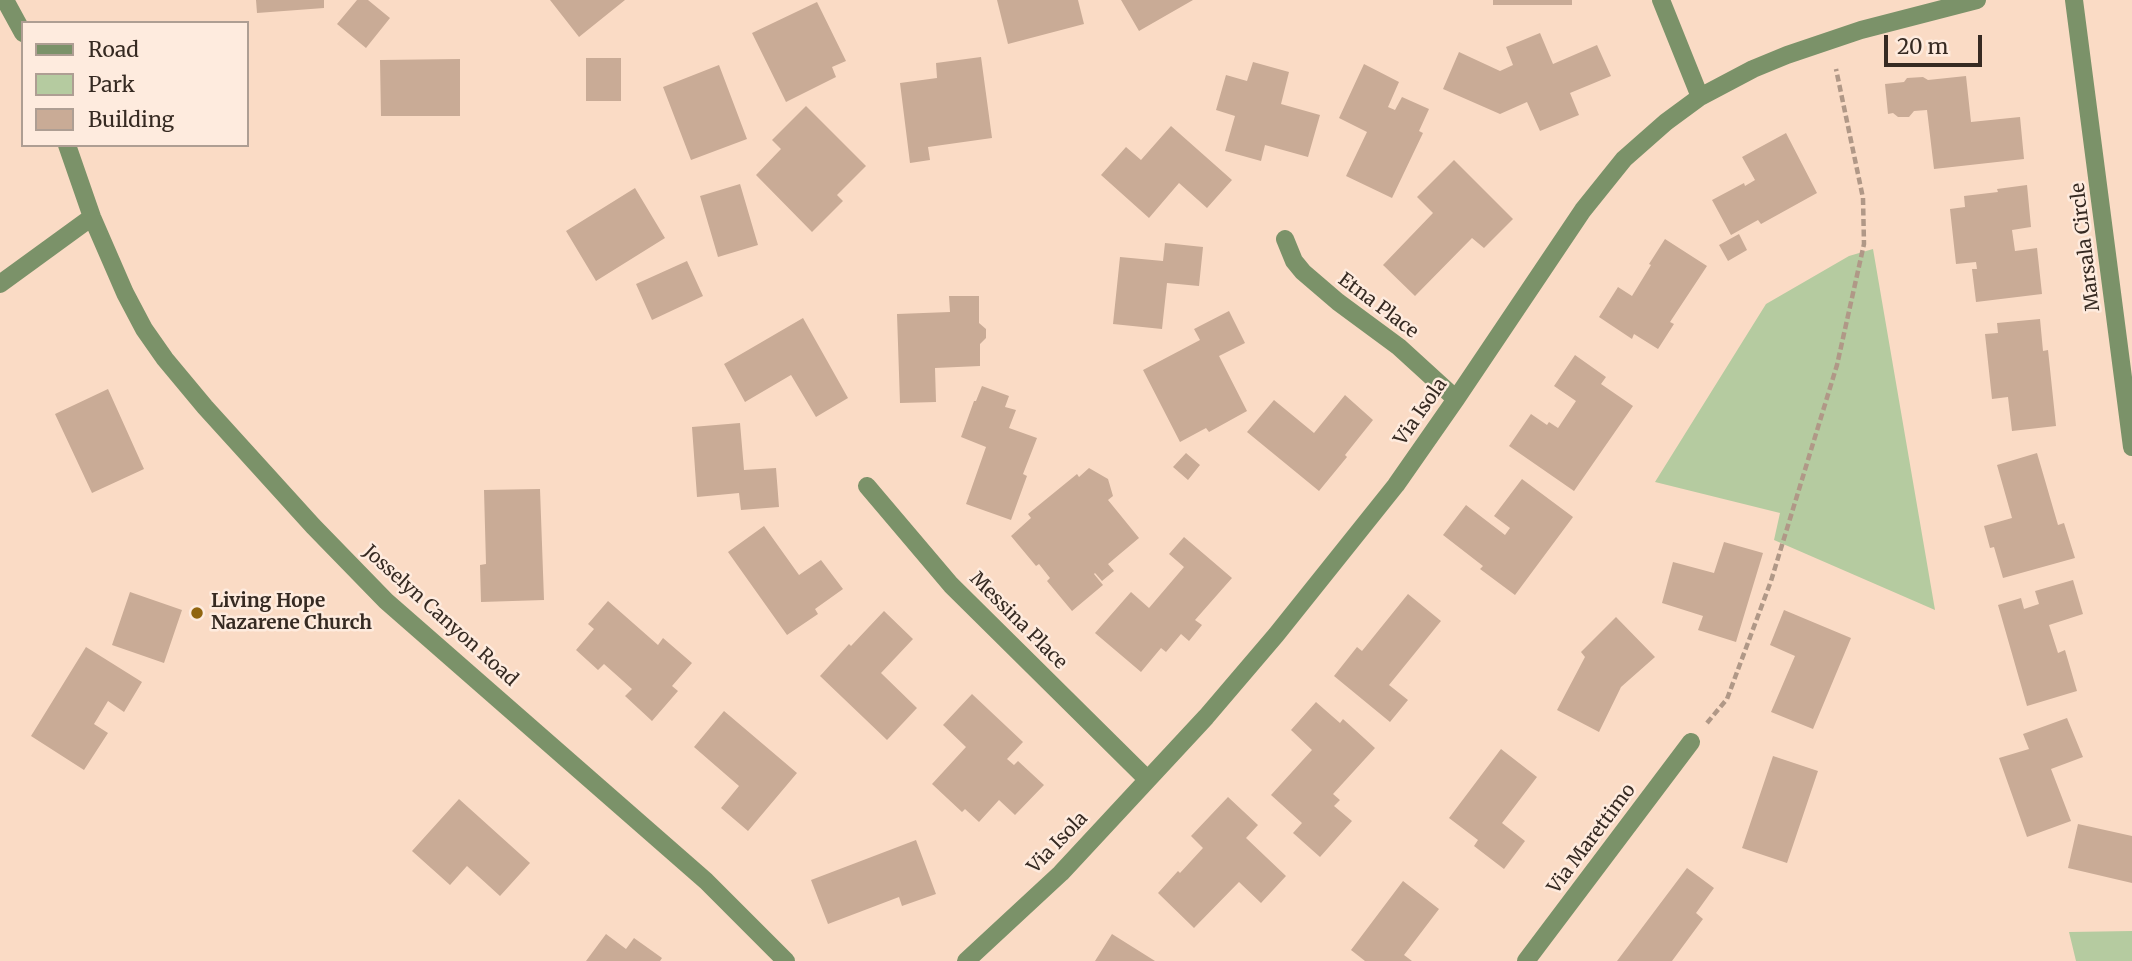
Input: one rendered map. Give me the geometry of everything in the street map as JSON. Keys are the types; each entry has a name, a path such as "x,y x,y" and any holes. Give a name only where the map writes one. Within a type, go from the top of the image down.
{"street":[{"path":"5,0 21,29"},
{"path":"1661,0 1700,97"},
{"name":"Via Isola","path":"966,961 1060,873 1206,717 1276,635 1396,485 1603,183 1644,140 1700,97 1753,69 1813,45 1977,0"},
{"name":"Marsala Circle","path":"2074,0 2132,447"},
{"name":"Josselyn Canyon Road","path":"69,147 92,217 125,293 144,329 165,359 205,407 313,526 386,601 706,881 786,961"},
{"path":"0,284 92,217"},
{"name":"Etna Place","path":"1285,239 1294,261 1303,272 1329,295 1399,347 1457,399"},
{"name":"Messina Place","path":"867,486 951,585 1147,779"},
{"name":"Via Marettimo","path":"1526,961 1691,742"}],"path":[{"path":"1691,742 1727,699 1771,581 1837,365 1864,244 1863,198 1836,69"}],"green space":[{"path":"1873,249 1935,610 1774,540 1780,513 1655,482 1766,304 1849,256"},
{"path":"2132,931 2132,961 2076,961 2069,932"}],"building":[{"path":"256,0 324,0 324,8 257,13"},
{"path":"357,0 368,0 390,18 366,48 337,24"},
{"path":"550,0 625,0 579,37"},
{"path":"997,0 1078,0 1084,24 1008,44"},
{"path":"1121,0 1193,0 1139,31"},
{"path":"1493,0 1572,0 1572,5 1493,5"},
{"path":"817,2 846,61 832,67 836,77 786,102 752,33"},
{"path":"1540,33 1553,64 1597,45 1611,76 1570,93 1579,115 1540,131 1527,102 1500,114 1443,89 1459,52 1500,71 1513,65 1506,47"},
{"path":"981,57 992,138 928,147 930,160 910,163 900,83 937,78 936,63"},
{"path":"586,58 621,58 621,101 586,101"},
{"path":"460,59 460,116 381,116 380,60"},
{"path":"1253,62 1289,72 1281,104 1320,115 1308,157 1265,145 1261,161 1225,151 1235,116 1216,110 1226,75 1247,81"},
{"path":"1364,64 1399,82 1388,107 1395,110 1402,97 1429,109 1419,131 1423,133 1392,198 1346,176 1367,132 1339,118"},
{"path":"719,65 747,139 691,160 663,87"},
{"path":"1966,76 1971,122 2020,117 2024,159 1934,169 1927,110 1914,111 1909,117 1888,114 1885,84 1904,82 1907,78 1923,77 1928,80"},
{"path":"806,106 866,166 837,195 843,201 812,232 756,175 781,149 772,140"},
{"path":"1171,126 1232,180 1207,208 1179,183 1149,218 1101,175 1126,147 1141,160"},
{"path":"1786,133 1817,193 1761,224 1758,220 1731,235 1712,200 1755,180 1742,157"},
{"path":"1454,160 1513,219 1484,248 1472,238 1415,296 1383,265 1433,213 1417,197"},
{"path":"740,184 758,245 718,257 700,196"},
{"path":"2027,185 2031,227 2012,230 2015,251 2037,248 2042,294 1976,302 1972,269 1977,269 1976,262 1956,264 1950,209 1965,207 1964,196"},
{"path":"635,188 665,238 596,281 566,231"},
{"path":"1739,234 1747,250 1728,261 1719,245"},
{"path":"1665,239 1707,266 1670,322 1674,324 1658,349 1634,334 1632,339 1599,317 1618,287 1632,296"},
{"path":"1165,243 1203,247 1199,286 1167,283 1162,329 1113,324 1120,257 1163,261"},
{"path":"687,261 703,296 652,320 636,284"},
{"path":"949,296 979,296 979,323 986,329 986,338 980,344 980,366 935,368 936,402 900,403 897,314 950,312"},
{"path":"1229,311 1245,343 1219,356 1247,411 1209,432 1206,428 1180,442 1143,370 1200,340 1194,329"},
{"path":"803,318 848,398 816,417 791,375 745,402 724,364"},
{"path":"2040,319 2043,351 2048,350 2056,426 2012,431 2008,397 1992,399 1985,334 1998,333 1997,323"},
{"path":"1575,355 1606,377 1601,384 1633,406 1574,491 1509,446 1531,414 1547,425 1549,422 1558,428 1576,401 1554,386"},
{"path":"982,386 1009,396 1005,407 1016,410 1009,428 1037,438 1023,474 1027,476 1011,520 966,504 986,447 961,437"},
{"path":"108,389 144,469 92,493 55,414"},
{"path":"1345,395 1373,420 1319,491 1247,432 1274,400 1314,433"},
{"path":"740,423 744,470 776,468 779,507 741,510 739,493 697,497 692,427"},
{"path":"1186,453 1200,465 1188,480 1173,467"},
{"path":"2037,453 2058,525 2064,523 2075,558 2003,578 1994,547 1990,548 1984,526 2012,518 1997,465"},
{"path":"1089,468 1108,479 1113,496 1108,500 1139,538 1108,564 1114,571 1102,581 1094,574 1103,585 1072,611 1047,581 1050,578 1039,564 1036,566 1011,536 1031,518 1028,514 1077,474 1079,477"},
{"path":"1522,479 1573,517 1515,595 1480,569 1483,566 1443,535 1466,505 1505,535 1510,528 1494,516"},
{"path":"540,489 544,600 481,602 480,565 486,564 484,490"},
{"path":"764,526 799,575 821,560 843,589 815,609 818,614 787,635 728,552"},
{"path":"1184,537 1232,578 1195,620 1202,625 1189,641 1181,634 1166,652 1161,648 1141,672 1095,633 1131,592 1149,608 1184,567 1169,554"},
{"path":"1724,542 1763,553 1736,642 1698,630 1703,616 1662,603 1673,562 1714,573"},
{"path":"2073,580 2083,614 2049,625 2058,653 2065,650 2077,691 2027,706 1998,605 2021,598 2024,609 2039,604 2035,591"},
{"path":"130,592 182,610 164,663 112,645"},
{"path":"1408,594 1441,621 1389,685 1408,700 1390,722 1334,676 1357,647 1362,651"},
{"path":"608,601 658,645 663,638 692,663 672,686 678,691 652,721 625,696 632,689 604,664 598,670 576,650 594,629 588,624"},
{"path":"1784,610 1851,638 1813,729 1771,712 1795,656 1770,645"},
{"path":"884,611 913,639 881,673 917,708 887,740 820,676"},
{"path":"1616,617 1655,657 1621,687 1599,732 1557,710 1585,657 1581,652"},
{"path":"86,647 142,682 124,712 108,701 94,724 108,733 84,770 31,736"},
{"path":"972,694 1023,742 1007,759 1014,765 1018,761 1044,785 1015,815 999,800 979,822 965,809 962,812 932,784 966,747 943,725"},
{"path":"1316,702 1340,723 1343,719 1375,748 1333,794 1340,800 1334,806 1352,821 1320,857 1293,833 1302,823 1271,795 1312,750 1291,730"},
{"path":"724,711 797,773 748,831 721,808 739,786 694,747"},
{"path":"2067,718 2083,757 2051,769 2071,821 2027,837 1999,758 2029,749 2023,734"},
{"path":"1501,749 1537,777 1502,823 1525,841 1504,869 1474,846 1478,840 1449,818"},
{"path":"1773,756 1818,771 1787,863 1742,848"},
{"path":"1228,797 1258,825 1246,838 1286,876 1261,903 1239,882 1194,928 1158,893 1203,848 1191,836"},
{"path":"459,799 530,863 500,896 467,866 450,885 412,851"},
{"path":"2078,824 2132,836 2132,883 2068,868"},
{"path":"916,840 936,894 902,906 899,897 828,924 811,880"},
{"path":"1687,868 1714,888 1696,913 1703,919 1672,961 1617,961"},
{"path":"1403,881 1439,909 1404,955 1412,961 1365,961 1351,950"},
{"path":"606,934 626,949 634,938 662,958 660,961 586,961"},
{"path":"1112,934 1155,961 1095,961"}],"place":[{"name":"Living Hope Nazarene Church","path":"197,613"}]}
